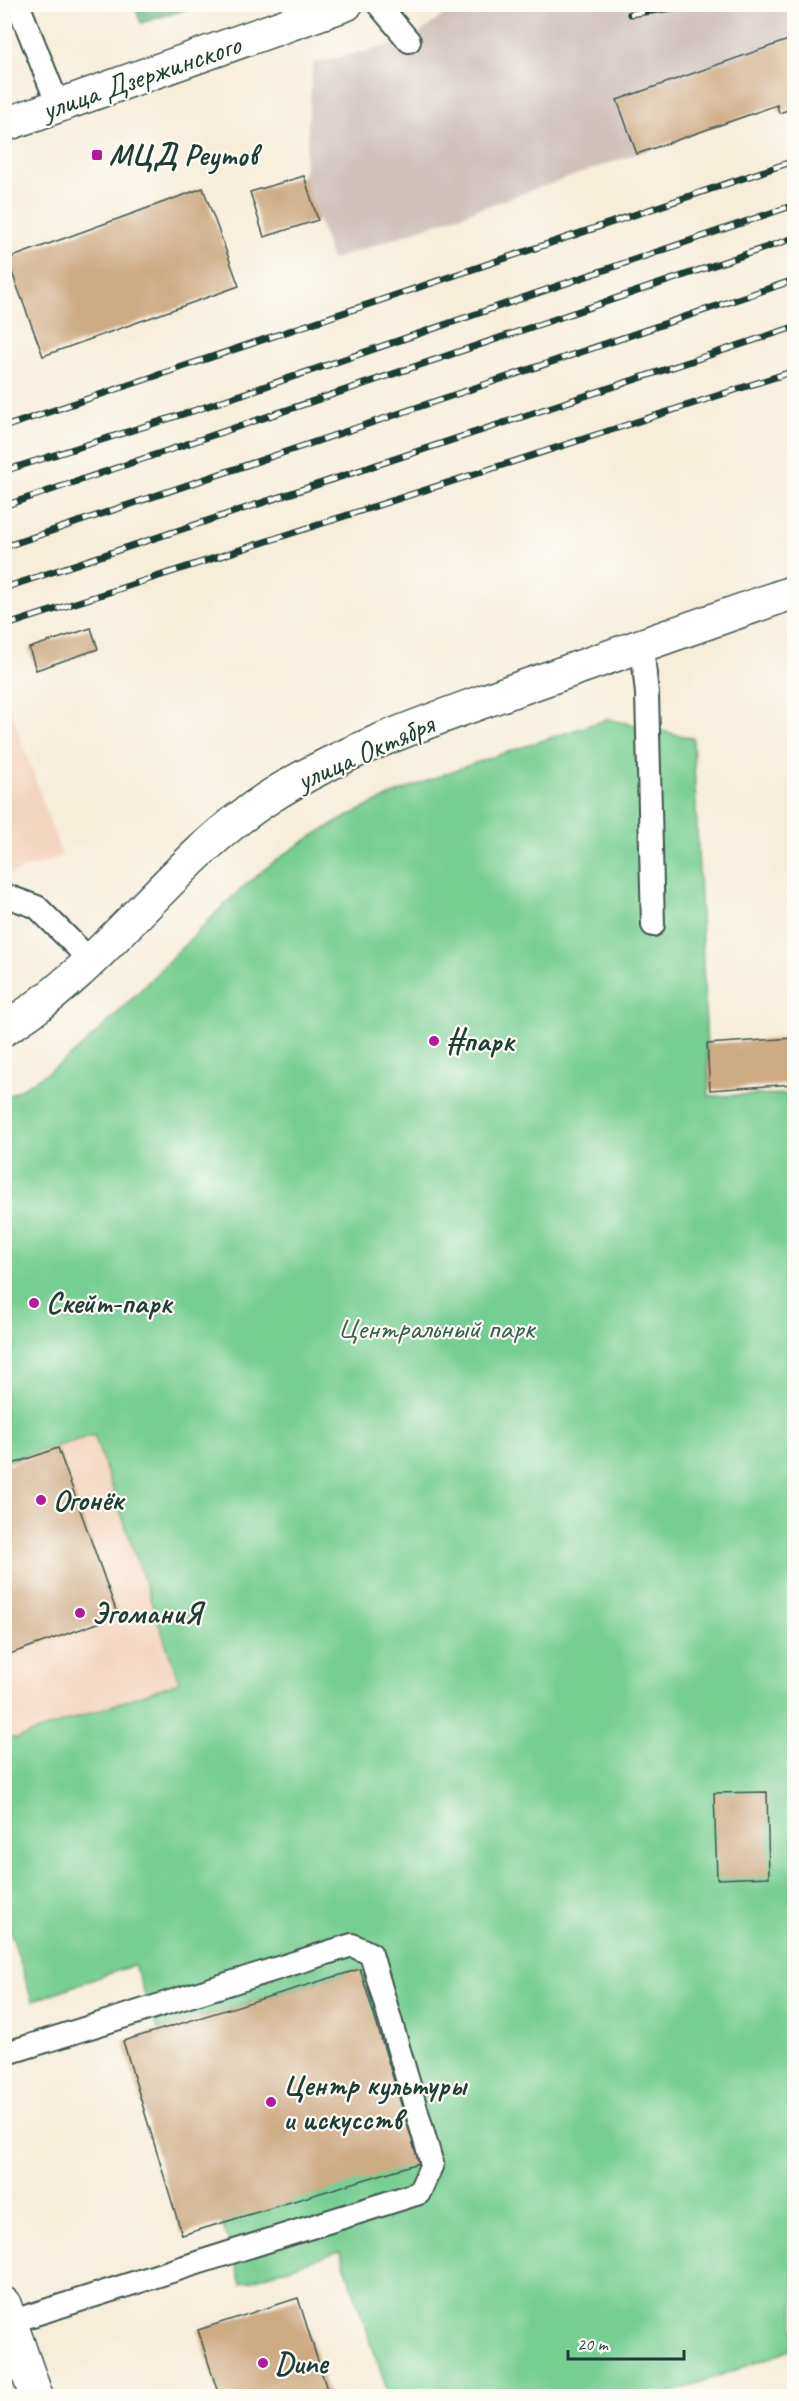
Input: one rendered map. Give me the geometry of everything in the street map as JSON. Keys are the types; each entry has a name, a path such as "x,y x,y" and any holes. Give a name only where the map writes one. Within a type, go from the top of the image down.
{"street":[{"name":"улица Дзержинского","path":"4,125 346,4"},
{"name":"улица Октября","path":"4,1029 29,1014 91,961 235,822 270,796 321,767 426,722 795,592"},
{"path":"7,2313 36,2397"}],"lane":[{"path":"18,4 58,105"},
{"path":"378,4 409,41"},
{"path":"642,645 647,694 653,925"},
{"path":"4,895 37,907 91,961"},
{"path":"4,2054 352,1945 371,1954 432,2164 419,2193 7,2313"}],"shaded area":[{"path":"457,5 794,5 794,108 779,113 776,105 332,260 304,176 313,63 409,41"},
{"path":"5,693 62,856 4,876"},
{"path":"94,1434 179,1682 15,1739 5,1735 5,1462"}],"green space":[{"path":"134,4 201,5 141,23"},
{"name":"Центральный парк","path":"608,719 693,738 709,1096 794,1094 794,2349 663,2396 389,2396 340,2251 241,2284 222,2222 360,1969 158,2030 134,1965 32,2001 5,1913 5,1735 16,1739 179,1682 94,1435 5,1462 5,1098 53,1069 80,1048 248,883 287,853 329,826 419,784"}],"building":[{"path":"794,38 794,108 779,113 777,105 637,154 617,100"},
{"path":"304,176 318,220 264,237 250,192"},
{"path":"203,188 239,286 43,356 7,259"},
{"path":"91,628 98,649 36,670 29,648"},
{"path":"794,1038 794,1084 710,1090 707,1044"},
{"path":"58,1448 118,1616 4,1656 4,1467"},
{"path":"767,1792 769,1877 717,1879 714,1793"},
{"name":"Центр культуры и искусств","path":"360,1969 419,2163 182,2235 123,2041"},
{"name":"Dune","path":"298,2298 329,2396 219,2396 198,2330"}],"railway":[{"path":"630,14 701,4"},
{"path":"4,427 794,161"},
{"path":"4,471 199,409 794,205"},
{"path":"4,506 794,238"},
{"path":"4,547 794,280"},
{"path":"4,588 794,327"},
{"path":"4,626 794,371"}],"place":[{"name":"МЦД Реутов","path":"97,155"},
{"name":"#парк","path":"434,1041"},
{"name":"Скейт-парк","path":"34,1303"},
{"name":"Огонёк","path":"41,1500"},
{"name":"ЭгоманиЯ","path":"80,1613"},
{"name":"Центр культуры и искусств","path":"271,2102"},
{"name":"Dune","path":"263,2363"}]}
